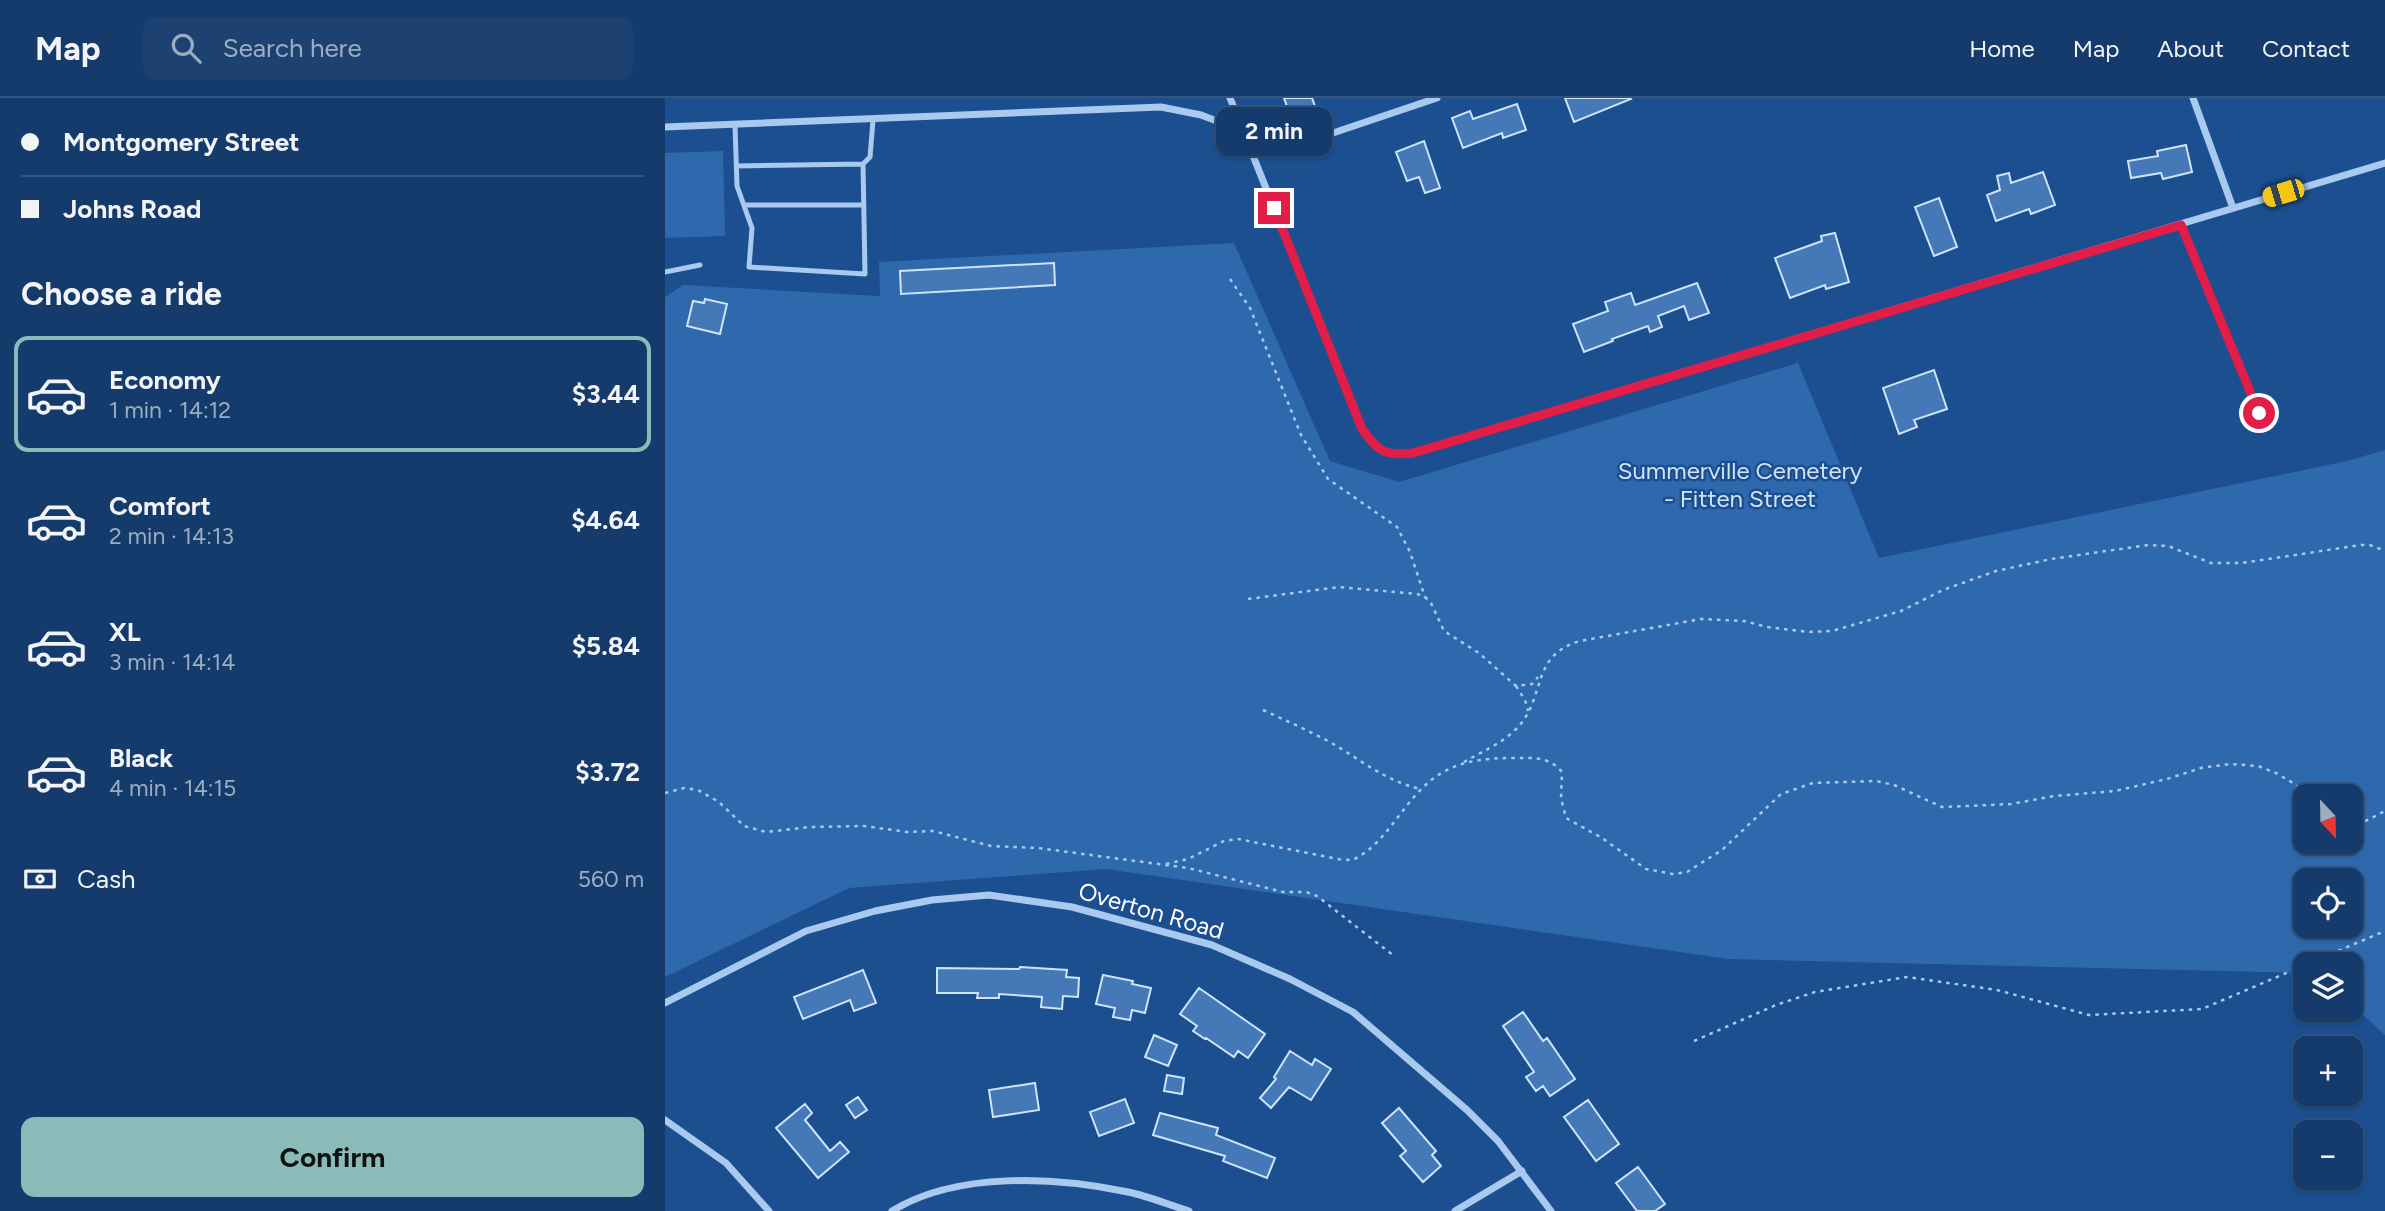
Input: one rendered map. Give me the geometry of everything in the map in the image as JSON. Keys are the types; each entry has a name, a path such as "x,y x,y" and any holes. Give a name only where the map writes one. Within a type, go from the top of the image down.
{"street":[{"path":"1230,98 1362,429 1378,451 1395,455 1413,453 2385,163"},
{"path":"665,127 1161,107 1201,115 1243,131 1282,138 1327,135 1437,98"},
{"path":"2193,98 2232,208"},
{"path":"2181,225 2259,413"},
{"name":"Overton Road","path":"665,1003 806,931 875,911 933,900 989,895 1072,907 1212,945 1290,979 1353,1012 1467,1110 1498,1141 1551,1211"},
{"path":"665,1120 726,1163 769,1211"},
{"path":"1455,1211 1523,1171"},
{"path":"892,1211 943,1189 992,1182 1063,1183 1129,1192 1189,1211"}],"lane":[{"path":"737,166 863,164 870,157 873,120"},
{"path":"735,125 737,186 752,228 749,267 865,274 863,164"},
{"path":"744,205 864,205"},
{"path":"665,272 700,265"}],"path":[{"path":"1230,279 1250,308 1301,435 1328,479 1398,527 1410,552 1425,597 1431,603 1444,631 1479,653 1516,686 1528,713"},
{"path":"1516,686 1531,684 1556,652 1565,645 1580,641 1701,619 1744,621 1809,632 1832,631 1901,611 1943,590 1996,572 2051,559 2148,545 2168,546 2211,563 2242,563 2361,545 2370,545 2385,551"},
{"path":"1248,599 1339,587 1377,589 1425,597"},
{"path":"1165,864 1188,859 1224,841 1238,839 1343,860 1356,859 1380,839 1420,789 1444,772 1507,737 1519,726 1528,713 1540,674"},
{"path":"1263,710 1329,742 1371,770 1397,783 1420,789"},
{"path":"1460,764 1480,759 1529,758 1555,764 1562,772 1561,798 1566,818 1602,838 1646,869 1673,874 1694,868 1722,850 1781,794 1813,783 1876,781 1894,785 1942,807 2011,804 2054,796 2116,791 2201,768 2230,764 2258,766 2294,784"},
{"path":"665,793 684,788 698,790 719,802 744,826 766,831 864,825 907,832 933,831 991,846 1038,848 1165,864 1283,892 1306,892 1317,896 1394,956"},
{"path":"2363,822 2385,811"},
{"path":"2336,952 2385,931"},
{"path":"1694,1041 1776,1005 1815,992 1907,976 1997,990 2089,1016 2202,1009 2293,970"}],"green space":[{"path":"723,151 725,236 665,238 665,153"},
{"name":"Summerville Cemetery - Fitten Street","path":"1234,243 1330,461 1399,482 1798,363 1879,558 2347,461 2385,450 2385,1035 2363,1015 2363,952 2293,952 2293,973 1728,959 1106,869 849,888 665,977 665,297 683,285 880,296 879,262"}],"building":[{"path":"1284,98 1312,98 1316,109 1291,118"},
{"path":"1565,98 1630,98 1631,99 1574,122"},
{"path":"1517,104 1526,130 1503,138 1502,133 1463,148 1452,118 1470,111 1473,119"},
{"path":"1424,141 1440,188 1425,193 1419,177 1407,181 1396,152"},
{"path":"2186,145 2192,172 2163,179 2161,173 2131,178 2128,161 2158,156 2157,151"},
{"path":"2043,172 2055,205 2031,214 2029,209 1996,221 1987,195 2000,190 1997,176 2009,173 2011,183"},
{"path":"1939,198 1957,247 1934,256 1915,207"},
{"path":"1835,233 1849,282 1826,289 1825,285 1790,298 1775,258 1822,241 1821,236"},
{"path":"1054,263 1055,285 901,294 900,271"},
{"path":"1697,283 1709,313 1689,320 1684,306 1658,316 1662,327 1650,332 1648,326 1584,352 1573,324 1608,311 1605,302 1631,293 1635,305"},
{"path":"705,299 727,304 720,334 687,326 693,301 704,303"},
{"path":"1934,370 1947,409 1914,420 1917,427 1899,434 1883,388"},
{"path":"1020,967 1067,970 1066,977 1079,978 1078,997 1063,996 1062,1009 1041,1007 1042,997 999,994 999,998 977,998 978,993 937,993 937,968"},
{"path":"863,970 876,1003 854,1011 850,1000 803,1019 794,997"},
{"path":"1103,975 1151,988 1145,1013 1132,1010 1130,1020 1113,1017 1115,1008 1096,1004"},
{"path":"1199,988 1265,1034 1248,1058 1238,1051 1234,1057 1205,1039 1193,1031 1197,1026 1180,1014"},
{"path":"1523,1012 1543,1041 1547,1038 1575,1079 1550,1096 1543,1086 1536,1091 1526,1077 1534,1072 1503,1026"},
{"path":"1154,1035 1177,1045 1168,1066 1145,1057"},
{"path":"1290,1051 1312,1065 1315,1059 1331,1069 1311,1100 1289,1087 1271,1108 1260,1098 1276,1079 1274,1077"},
{"path":"1167,1075 1184,1078 1182,1094 1164,1091"},
{"path":"1035,1083 1039,1110 993,1117 989,1090"},
{"path":"858,1097 867,1110 855,1118 846,1105"},
{"path":"1125,1099 1134,1123 1099,1136 1090,1112"},
{"path":"1588,1100 1619,1144 1596,1161 1564,1117"},
{"path":"805,1104 812,1113 805,1120 830,1151 840,1142 849,1152 818,1178 776,1128"},
{"path":"1399,1108 1436,1151 1432,1155 1441,1166 1423,1182 1400,1156 1406,1151 1382,1123"},
{"path":"1160,1113 1218,1128 1216,1135 1275,1158 1267,1178 1223,1161 1225,1156 1153,1135"},
{"path":"1638,1167 1665,1204 1655,1211 1637,1211 1616,1183"}],"route":[{"path":"1274,208 1362,429 1378,451 1395,455 1413,453 2181,225 2259,413"}]}
